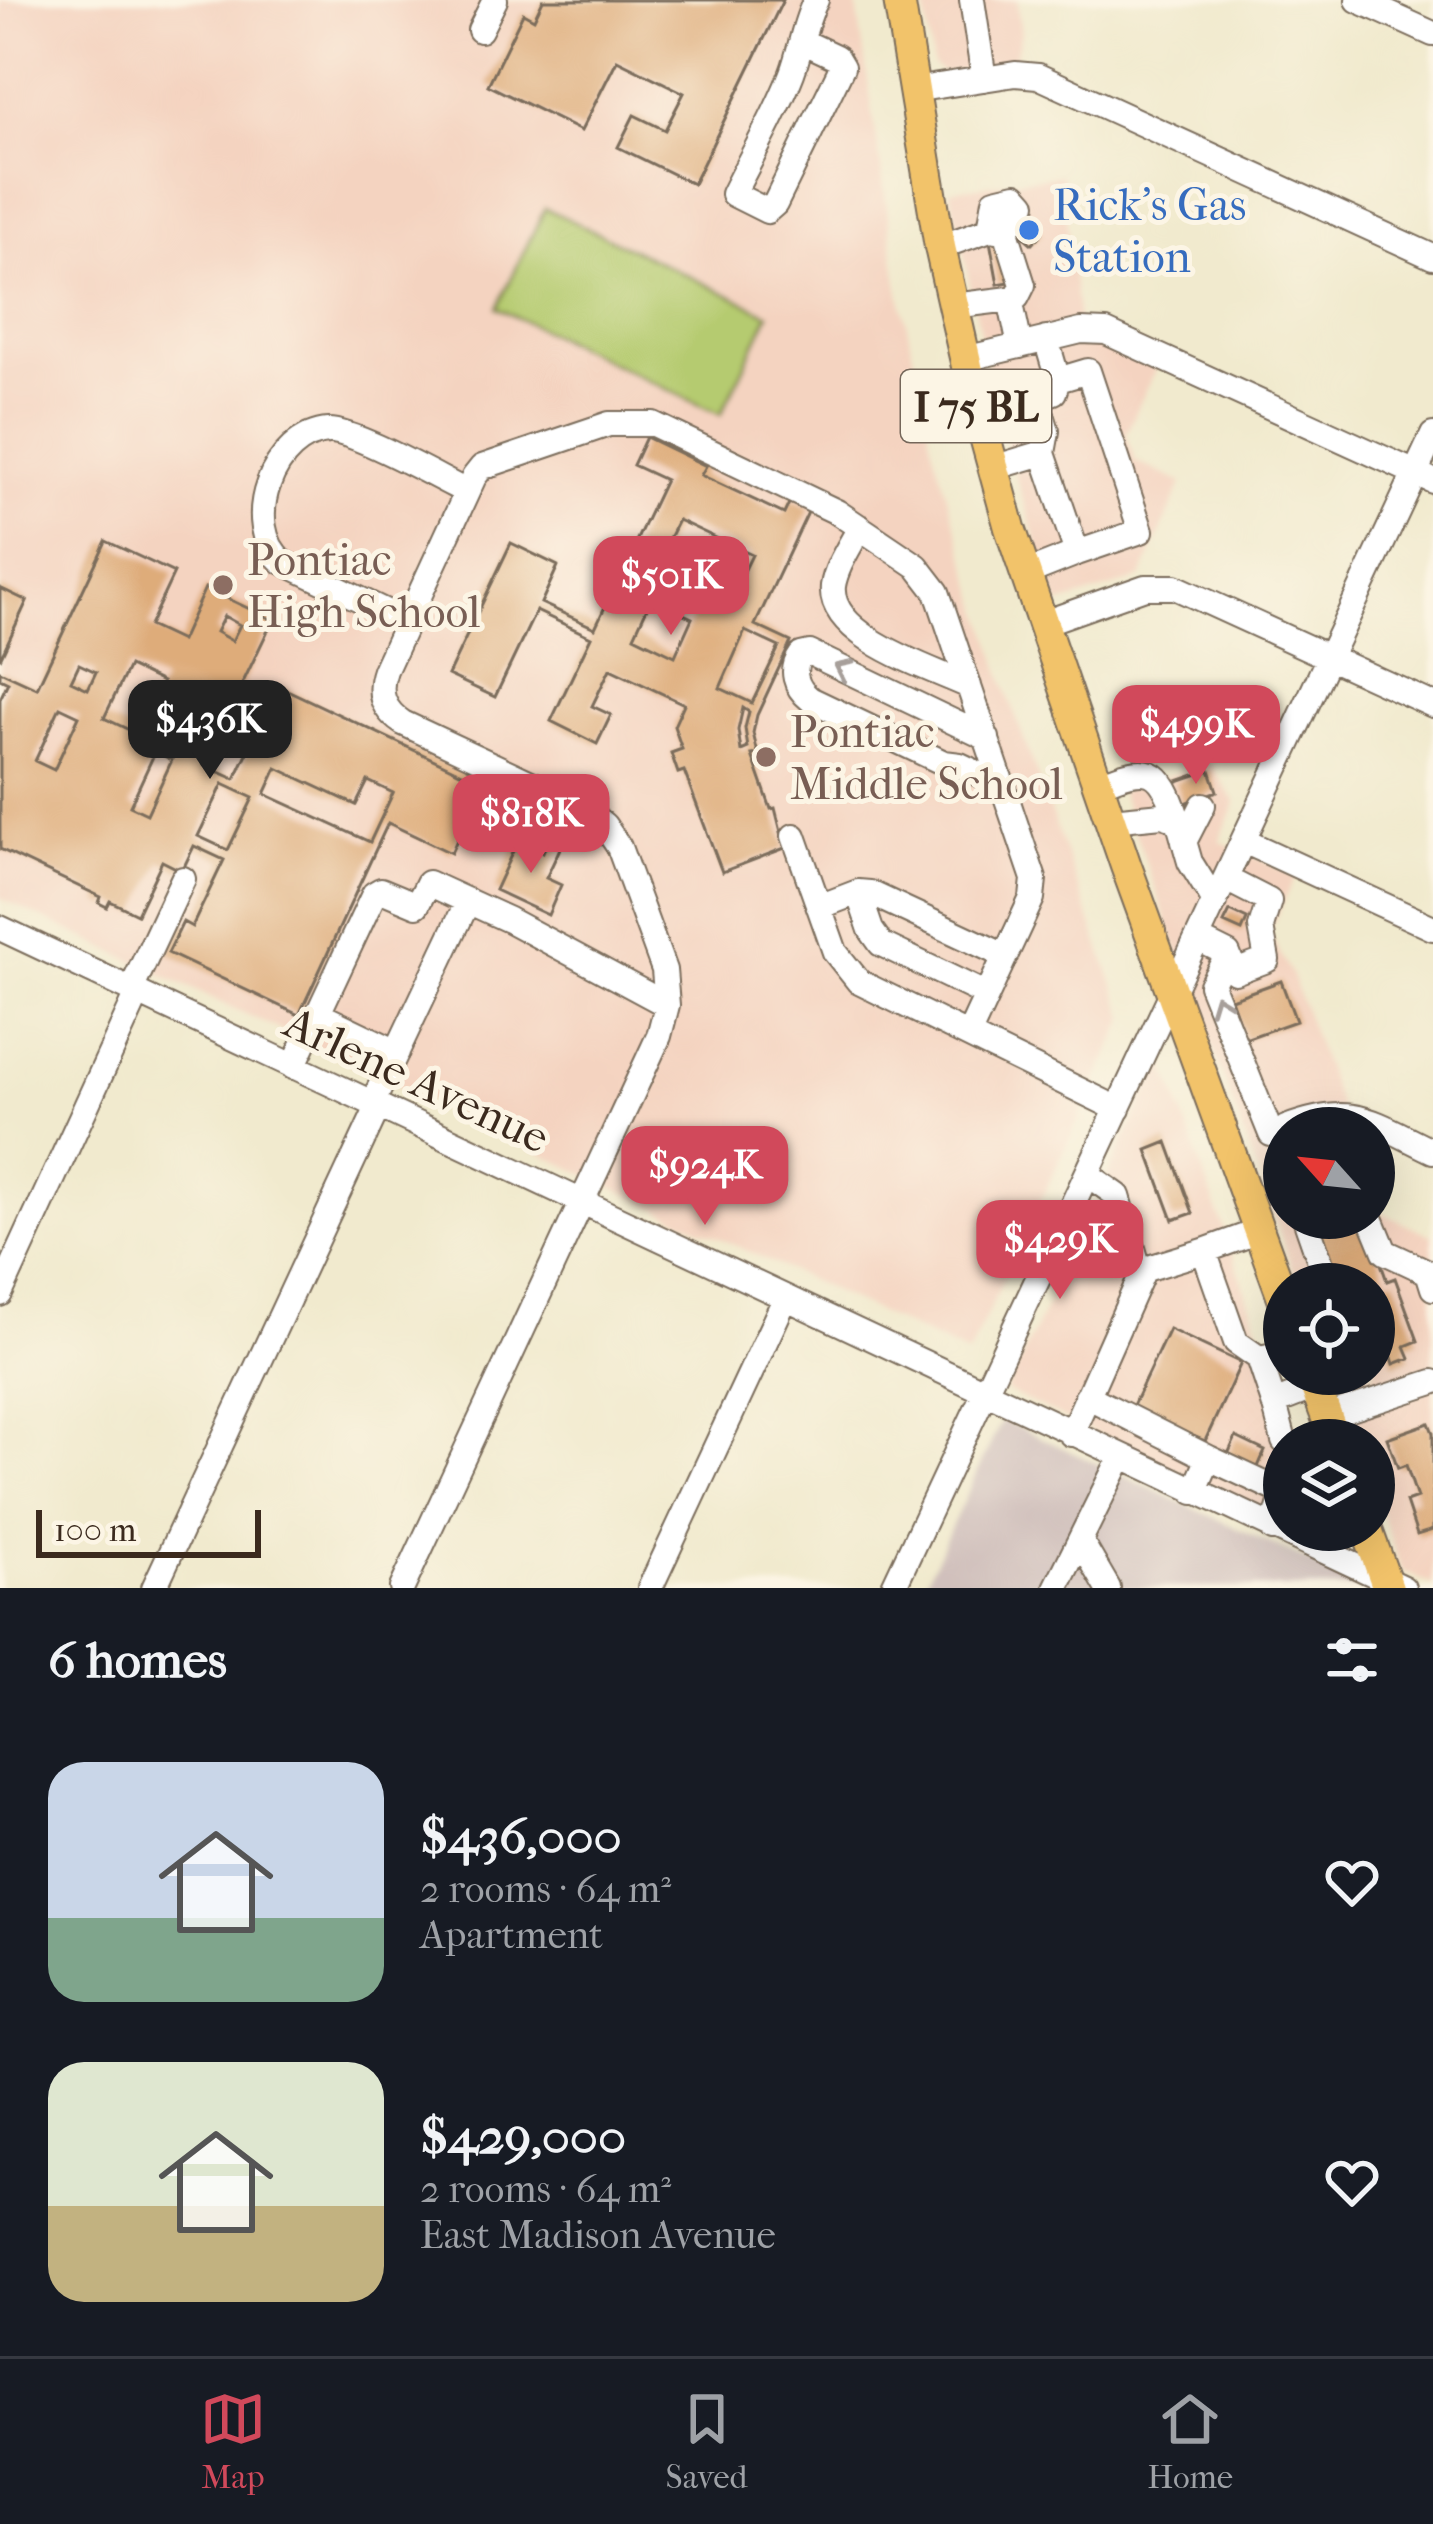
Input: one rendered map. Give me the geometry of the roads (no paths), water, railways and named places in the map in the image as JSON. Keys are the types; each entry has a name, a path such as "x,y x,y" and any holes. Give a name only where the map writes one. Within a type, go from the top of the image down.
{"main road":[{"name":"I 75 BL","path":"899,0 953,307 1024,574 1271,1263"},
{"path":"1377,1551 1392,1585"}],"street":[{"path":"480,30 495,0"},
{"path":"802,41 836,58 842,67 775,204 767,211 733,194 792,74 802,41 816,0"},
{"path":"972,0 984,79"},
{"path":"1358,0 1433,34"},
{"path":"913,90 1016,74 1043,78 1433,257"},
{"path":"940,247 998,230 1023,286 1017,297 953,307"},
{"path":"1010,299 1020,346"},
{"path":"965,359 1090,330 1111,333 1424,477"},
{"path":"1046,339 1058,380 1054,392 1036,398 1047,431 1043,453 1077,554"},
{"path":"1024,574 1141,531 1088,371 1058,380"},
{"path":"402,1588 659,1036 667,1005 664,970 623,856 604,825 582,807 403,723 387,709 382,695 382,678 478,471 493,460 610,424 640,422 661,427 837,512 917,566 932,583 1034,879 1032,898 969,1034"},
{"path":"407,622 276,556 261,525 267,493 288,452 307,438 332,431 467,492"},
{"path":"893,1588 1330,657 1424,477 1433,435"},
{"path":"993,468 1043,453"},
{"path":"860,526 835,579 833,597 843,621 860,634 969,686"},
{"path":"1041,625 1145,587 1168,586 1433,704"},
{"path":"986,738 810,653 796,662 797,684 809,699 1004,786"},
{"path":"1098,785 1136,770 1151,772 1169,793 1190,862 1220,891 1269,902 1261,927 1268,960 1235,972 1228,954 1198,938"},
{"path":"1181,831 1203,806"},
{"path":"1111,820 1162,815 1181,831"},
{"path":"794,836 835,952 859,982 1118,1109"},
{"path":"1244,841 1433,928"},
{"path":"0,1294 183,879"},
{"path":"293,1066 377,891 417,905 428,883 667,1005"},
{"path":"819,907 858,892 871,893 1005,956"},
{"path":"858,892 880,944 987,995"},
{"path":"154,1588 468,901"},
{"name":"Arlene Avenue","path":"0,928 1263,1524"},
{"path":"1228,954 1211,985 1252,1086 1266,1107"},
{"path":"318,1015 397,1052"},
{"path":"1201,1069 1239,1054"},
{"path":"1212,1101 1252,1086"},
{"path":"1395,1134 1433,1150"},
{"path":"1230,1150 1263,1137"},
{"path":"1071,1434 1141,1276 1118,1196 1087,1174"},
{"path":"1139,1271 1259,1231"},
{"path":"1379,1239 1384,1252 1428,1272 1433,1288"},
{"path":"1204,1251 1237,1342 1263,1353"},
{"path":"650,1588 784,1299"},
{"path":"1352,1419 1433,1382"},
{"path":"1273,1395 1278,1419"},
{"path":"1274,1403 1288,1395"},
{"path":"1087,1396 1263,1483"},
{"path":"1056,1588 1121,1457"},
{"path":"1194,1492 1209,1459"},
{"path":"1080,1540 1108,1588"},
{"name":"Arlene Avenue","path":"1320,1551 1392,1585"}],"place":[{"name":"Rick's Gas Station","path":"1029,230"},
{"name":"Pontiac High School","path":"223,585"},
{"name":"Pontiac Middle School","path":"766,757"}]}
